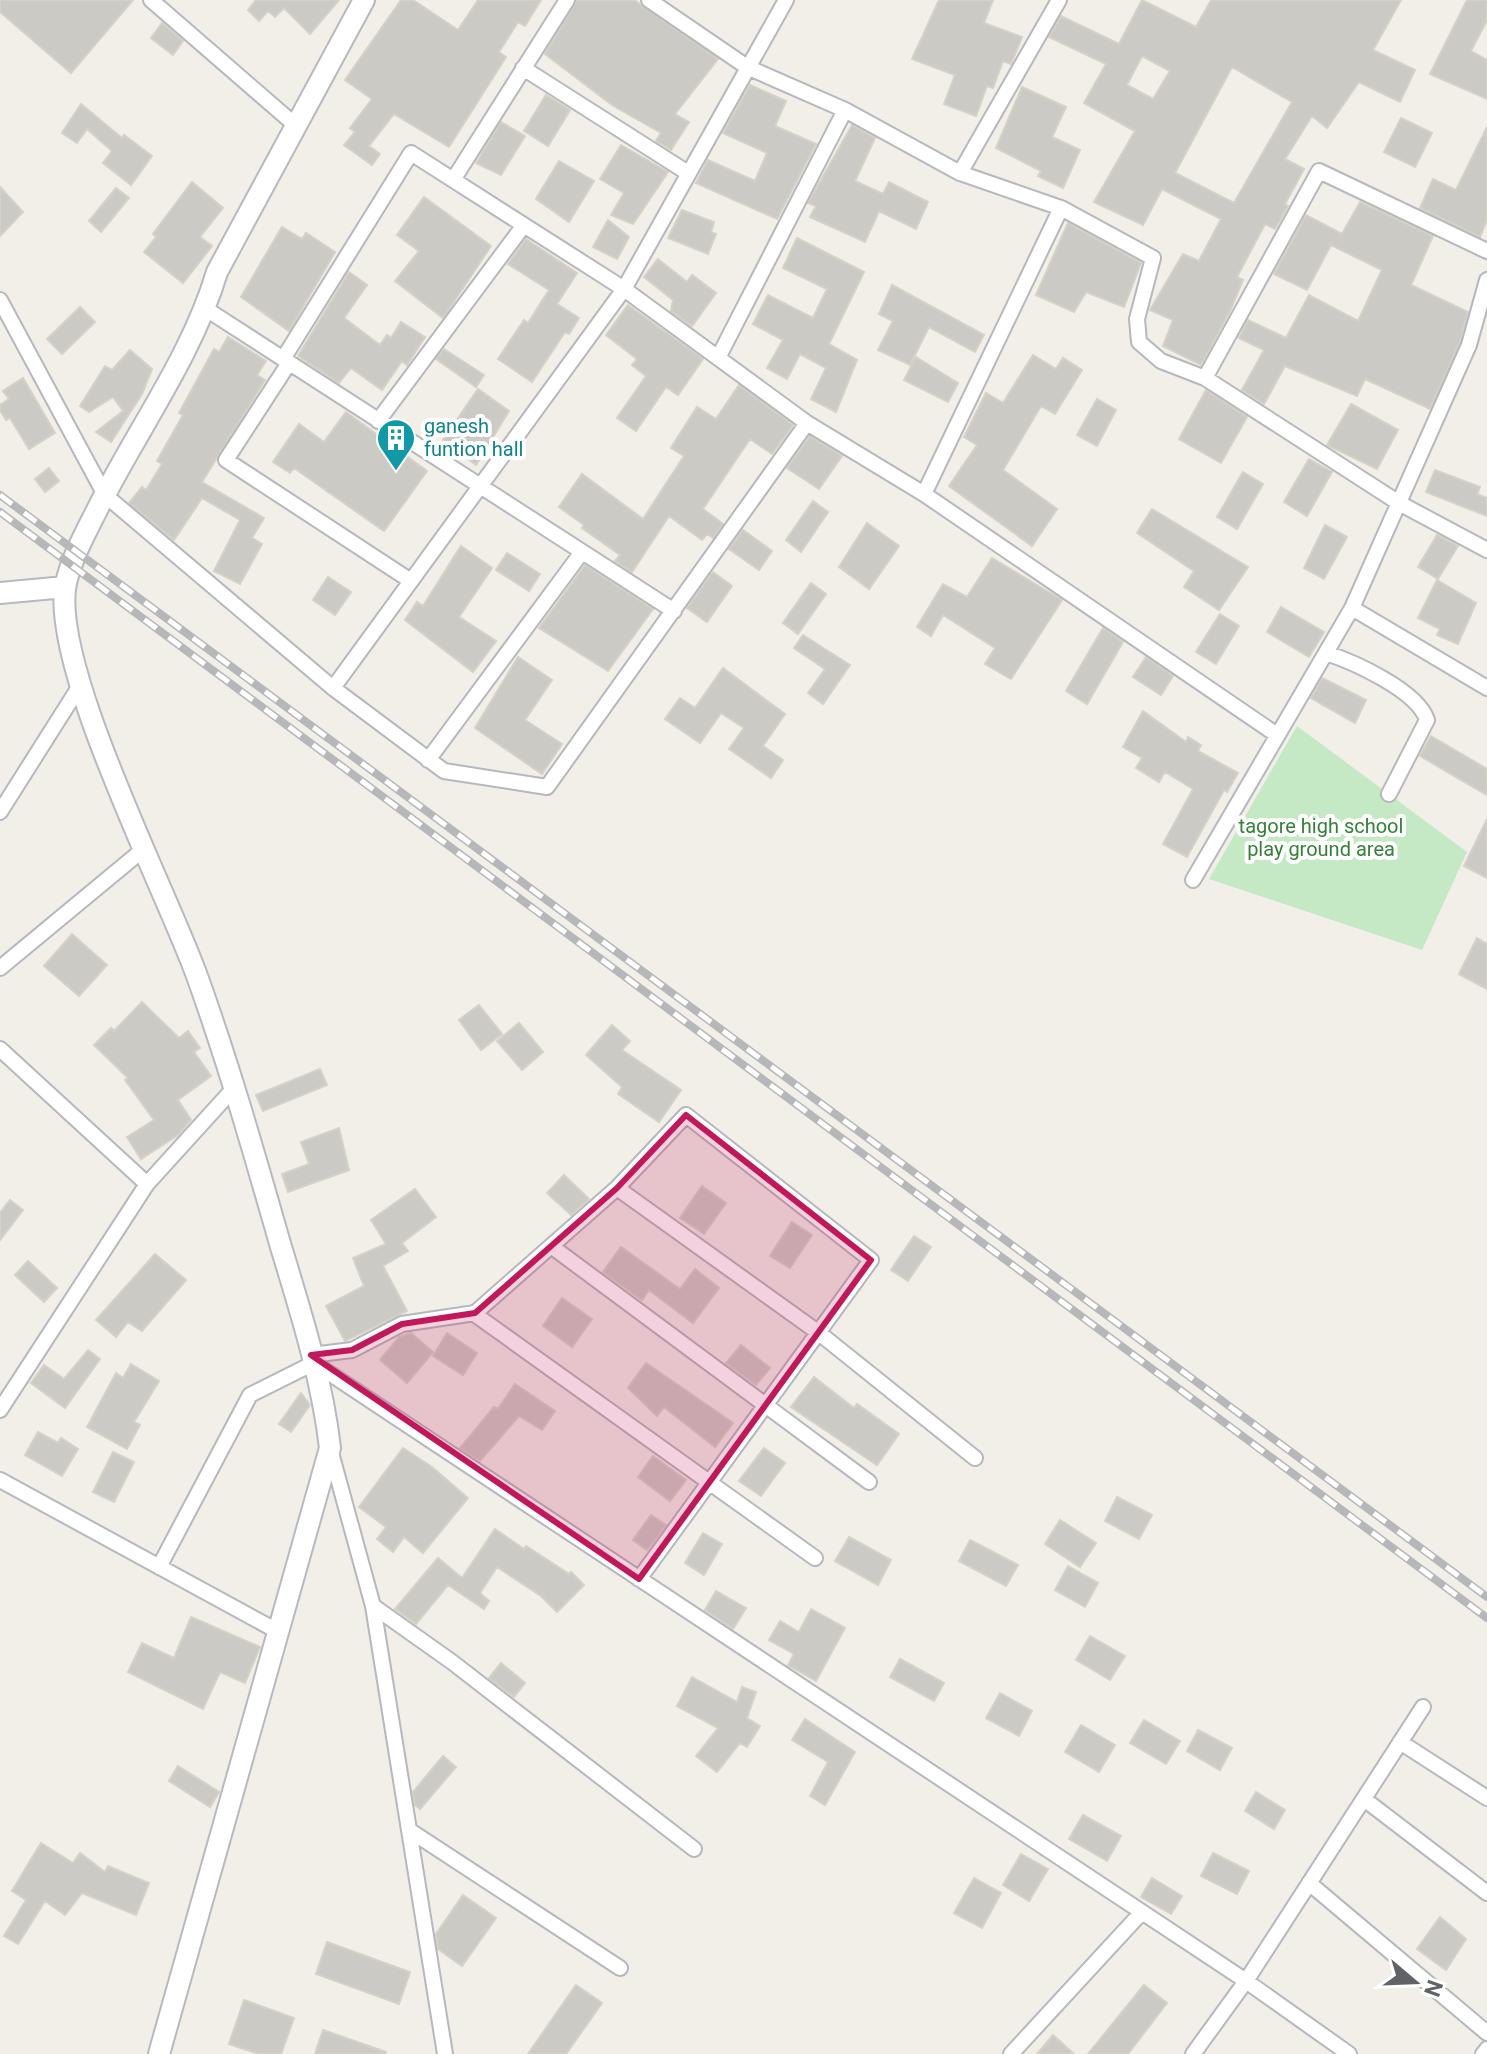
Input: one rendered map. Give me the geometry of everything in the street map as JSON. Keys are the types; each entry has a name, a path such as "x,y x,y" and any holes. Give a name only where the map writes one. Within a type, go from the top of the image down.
{"main road":[{"path":"159,2054 330,1448 326,1410 313,1359 235,1087 196,973 81,684 69,635 65,587 76,552 206,309 217,272 294,124 364,0"},
{"path":"0,593 65,587"}],"street":[{"path":"151,0 294,124"},
{"path":"453,180 567,0"},
{"path":"649,0 747,67 845,110 960,173 1061,208 1153,258 1137,319 1139,342 1161,361 1205,378 1399,503 1487,550"},
{"path":"333,688 624,289 786,0"},
{"path":"960,173 1059,0"},
{"path":"523,68 688,173"},
{"path":"718,358 845,110"},
{"path":"411,581 226,460 411,153 624,289 807,423 924,494 1277,735"},
{"path":"1205,378 1319,171 1487,251"},
{"path":"924,494 1061,208"},
{"path":"378,421 524,225"},
{"path":"1193,880 1352,608 1469,345 1487,280"},
{"path":"0,300 105,495 333,688 444,771 547,787 807,423"},
{"path":"206,309 674,611"},
{"path":"428,760 582,552"},
{"path":"1352,608 1487,688"},
{"path":"1326,653 1363,668 1424,710 1427,720 1389,794"},
{"path":"0,812 81,684"},
{"path":"0,968 145,848"},
{"path":"0,1049 147,1184"},
{"path":"0,1410 147,1184 235,1087"},
{"path":"159,1567 250,1395 313,1359 352,1350 402,1324 473,1313 617,1188 686,1115 871,1260 639,1579"},
{"path":"617,1188 819,1333 975,1458"},
{"path":"551,1246 869,1482"},
{"path":"473,1313 815,1558"},
{"path":"313,1359 1246,1981 1349,2054"},
{"path":"330,1448 373,1606 445,2054"},
{"path":"0,1480 279,1632"},
{"path":"373,1606 452,1662 694,1849"},
{"path":"1193,2054 1246,1981 1423,1707"},
{"path":"1400,1742 1487,1798"},
{"path":"1364,1799 1487,1893"},
{"path":"409,1830 620,1968"},
{"path":"1309,1883 1487,2033"},
{"path":"1011,2054 1142,1912"},
{"path":"1483,2054 1487,2049"}],"highlighted area":[{"path":"686,1115 871,1260 639,1579 311,1355 352,1350 402,1324 475,1313 617,1188"}],"green space":[{"name":"tagore high school play ground area","path":"1297,726 1467,852 1422,950 1209,879"}],"building":[{"path":"0,0 133,0 71,73 0,12"},
{"path":"256,0 339,0 310,34 284,8 275,17 268,11 259,21 248,10"},
{"path":"401,0 413,0 458,30 478,0 541,0 525,26 518,22 499,52 506,57 449,147 394,114 369,146 380,154 372,165 344,145 355,132 350,128 372,99 345,80"},
{"path":"577,0 634,0 718,59 675,114 689,122 671,150 656,141 661,133 612,105 545,54"},
{"path":"939,0 993,0 984,23 1022,37 1011,64 1003,61 993,88 987,86 976,116 944,104 955,75 912,59"},
{"path":"1142,0 1196,27 1211,0 1401,0 1373,50 1415,70 1400,102 1359,82 1327,128 1312,116 1285,159 1304,169 1285,204 1288,206 1275,229 1265,224 1237,277 1243,280 1230,311 1201,365 1163,346 1173,320 1150,310 1183,254 1199,261 1221,219 1162,189 1143,225 1094,202 1135,131 1084,103 1106,64 1049,37 1061,16 1119,44","holes":["1142,56 1170,71 1153,99 1127,85","1232,67 1292,102 1234,203 1175,173"]},
{"path":"1467,0 1487,0 1487,20 1471,51 1487,60 1487,99 1430,74"},
{"path":"162,23 183,41 173,55 151,38"},
{"path":"750,85 786,101 775,126 816,144 777,219 696,183 708,160 755,181 767,153 723,133"},
{"path":"1022,87 1066,107 1052,137 1080,150 1063,188 1038,176 1041,171 996,148"},
{"path":"546,95 570,110 548,146 524,131"},
{"path":"81,104 122,138 124,135 152,156 131,185 103,163 112,151 87,129 77,143 62,133"},
{"path":"1401,118 1432,133 1415,167 1384,152"},
{"path":"501,122 525,136 501,175 476,163"},
{"path":"852,125 875,138 855,181 883,194 889,182 928,202 916,229 879,211 865,242 810,217 816,206 808,203"},
{"path":"1487,127 1487,220 1480,237 1420,208 1433,179 1456,190"},
{"path":"621,145 668,172 633,224 611,215 624,193 600,179"},
{"path":"559,161 594,181 569,222 536,199"},
{"path":"192,182 223,208 200,237 212,246 183,283 144,252 156,237 153,234"},
{"path":"0,187 23,212 0,236"},
{"path":"116,188 129,198 101,232 89,221"},
{"path":"424,197 491,246 443,318 395,281 419,251 397,235"},
{"path":"1360,202 1433,236 1411,285 1468,312 1460,342 1430,409 1365,379 1357,396 1285,366 1264,404 1242,390 1264,350 1239,338 1248,320 1286,338 1309,295 1358,321 1382,270 1331,245 1307,290 1274,274 1306,215 1342,234"},
{"path":"682,210 714,222 711,232 716,234 708,254 668,238"},
{"path":"608,220 629,237 617,259 593,247"},
{"path":"1068,223 1141,263 1124,307 1086,292 1074,312 1036,295"},
{"path":"282,227 302,239 306,233 335,252 289,331 241,297"},
{"path":"797,238 864,272 829,344 857,360 836,412 811,399 826,368 800,354 787,379 767,368 783,340 753,324 768,295 813,318 827,289 783,268"},
{"path":"526,239 577,273 557,304 579,318 569,334 565,332 532,382 498,359 524,320 528,323 549,290 508,264"},
{"path":"658,259 687,282 692,275 716,293 692,326 671,311 673,300 644,277"},
{"path":"349,272 367,285 344,318 380,345 387,335 391,338 401,322 425,337 407,365 402,361 382,390 351,368 339,383 298,356"},
{"path":"892,285 984,335 975,352 929,327 910,365 878,350 893,321 879,314"},
{"path":"628,305 703,359 678,395 666,387 636,431 617,418 646,376 632,365 637,359 606,335"},
{"path":"80,307 95,322 62,354 47,339"},
{"path":"228,337 266,361 257,375 265,380 202,482 264,518 252,538 262,544 240,584 214,571 240,520 202,498 174,540 129,503 142,487 146,490 162,464 157,461 183,415 179,413 214,349 219,352"},
{"path":"444,349 484,375 476,387 436,359"},
{"path":"130,350 152,369 142,394 111,442 96,432 123,411 113,397 89,412 80,406 105,366 112,370"},
{"path":"1033,355 1056,369 1063,358 1082,370 1055,414 1041,406 1003,470 1057,509 1032,546 949,486 977,445 964,437 986,393 1003,403"},
{"path":"916,357 958,383 948,402 904,380"},
{"path":"23,378 55,433 29,449 10,418 6,420 0,410 0,405 9,399 3,391"},
{"path":"739,385 793,425 772,454 750,439 703,509 723,524 713,538 707,534 702,540 669,516 632,572 615,561 620,555 559,507 582,474 643,519 684,456 671,448 697,407 716,419"},
{"path":"478,389 509,411 476,465 443,440"},
{"path":"1206,390 1247,417 1221,463 1179,439"},
{"path":"1097,399 1116,410 1097,446 1077,435"},
{"path":"1351,404 1398,430 1377,469 1327,445"},
{"name":"ganesh funtion hall","path":"346,412 427,471 384,531 294,468 290,473 273,462 299,424 324,442"},
{"path":"810,436 842,456 819,489 787,468"},
{"path":"1309,459 1332,472 1307,516 1284,502"},
{"path":"49,468 59,481 45,492 35,479"},
{"path":"1435,470 1480,487 1477,494 1487,498 1487,516 1426,492"},
{"path":"1243,472 1263,484 1237,529 1217,517"},
{"path":"813,501 828,512 801,552 786,540"},
{"path":"1152,509 1248,567 1219,610 1184,587 1194,571 1137,533"},
{"path":"867,523 899,546 869,589 839,567"},
{"path":"1325,525 1347,537 1324,579 1304,568"},
{"path":"743,530 772,551 759,570 729,549"},
{"path":"1437,535 1458,546 1438,579 1418,567"},
{"path":"461,546 492,568 459,617 496,641 473,672 405,620 417,602 423,606"},
{"path":"507,553 540,574 529,591 496,570"},
{"path":"992,558 1062,600 1011,679 985,664 995,648 943,615 931,636 917,627 943,584 967,597"},
{"path":"585,565 653,609 608,671 539,628"},
{"path":"713,572 732,586 707,622 687,608"},
{"path":"328,577 351,592 335,615 313,600"},
{"path":"1437,580 1476,603 1458,644 1437,635 1440,629 1418,618"},
{"path":"811,583 826,594 798,634 783,623"},
{"path":"1281,607 1324,632 1309,657 1267,632"},
{"path":"1220,614 1239,626 1216,664 1196,652"},
{"path":"1103,628 1123,642 1087,704 1066,691"},
{"path":"803,635 850,665 823,704 808,693 825,669 794,648"},
{"path":"518,657 552,680 525,720 562,744 542,774 475,728"},
{"path":"1146,657 1173,676 1161,695 1133,677"},
{"path":"723,668 785,714 763,746 783,760 771,778 729,749 744,728 721,713 700,743 665,719 680,698 695,708"},
{"path":"1322,678 1366,700 1355,723 1311,698"},
{"path":"1143,711 1186,742 1188,737 1201,745 1198,751 1238,773 1227,792 1224,790 1187,857 1163,844 1193,789 1165,772 1159,782 1136,768 1142,758 1123,747"},
{"path":"1431,736 1487,769 1487,795 1420,756"},
{"path":"1487,819 1487,878 1464,866"},
{"path":"72,934 107,965 79,996 44,966"},
{"path":"1477,938 1487,944 1487,989 1459,974"},
{"path":"142,1002 179,1038 188,1031 200,1048 194,1052 211,1076 178,1100 191,1120 178,1135 141,1159 127,1137 154,1120 125,1080 128,1078 94,1045 111,1028 114,1031"},
{"path":"479,1005 502,1034 481,1050 459,1020"},
{"path":"519,1023 543,1052 522,1070 497,1041"},
{"path":"612,1025 630,1041 622,1050 681,1090 659,1122 618,1094 622,1087 586,1055"},
{"path":"320,1069 327,1085 263,1111 256,1095"},
{"path":"339,1128 349,1170 288,1192 282,1174 309,1164 301,1142"},
{"path":"564,1175 589,1199 571,1215 547,1193"},
{"path":"702,1186 726,1203 704,1234 680,1218"},
{"path":"415,1189 436,1217 402,1243 408,1251 383,1266 407,1311 345,1341 326,1306 364,1286 353,1258 386,1244 371,1220"},
{"path":"10,1200 23,1210 0,1240 0,1213"},
{"path":"792,1222 812,1235 790,1268 770,1256"},
{"path":"914,1236 931,1247 908,1281 891,1270"},
{"path":"621,1247 680,1289 695,1269 719,1288 693,1323 649,1290 642,1300 603,1272"},
{"path":"155,1254 186,1280 142,1331 128,1322 116,1337 96,1320"},
{"path":"28,1261 57,1288 44,1302 15,1275"},
{"path":"562,1298 592,1319 572,1347 543,1326"},
{"path":"411,1333 433,1352 407,1383 380,1360 399,1337"},
{"path":"447,1333 477,1353 463,1375 433,1356"},
{"path":"741,1345 770,1368 756,1385 726,1363"},
{"path":"88,1350 100,1359 65,1408 31,1383 44,1365 64,1379"},
{"path":"646,1363 733,1423 715,1447 664,1407 657,1416 628,1388"},
{"path":"131,1364 159,1381 134,1422 140,1425 127,1449 87,1427 116,1373 123,1378"},
{"path":"814,1377 854,1408 857,1404 899,1434 877,1465 791,1407"},
{"path":"515,1384 555,1411 542,1430 519,1416 480,1461 460,1448 494,1407 498,1409"},
{"path":"301,1393 310,1405 291,1432 279,1424"},
{"path":"38,1432 58,1443 61,1438 78,1449 62,1476 25,1455"},
{"path":"403,1448 432,1467 468,1498 423,1553 404,1537 393,1552 377,1539 386,1527 359,1507"},
{"path":"764,1448 785,1463 761,1496 739,1481"},
{"path":"113,1452 134,1462 114,1502 93,1492"},
{"path":"653,1456 686,1480 670,1501 638,1477"},
{"path":"1117,1497 1152,1515 1139,1539 1105,1521"},
{"path":"651,1515 666,1525 647,1550 633,1540"},
{"path":"1060,1520 1096,1543 1080,1567 1045,1544"},
{"path":"495,1529 524,1549 526,1546 569,1574 571,1572 584,1585 557,1612 541,1596 497,1567 480,1593 489,1601 484,1609 448,1585 416,1624 395,1609 438,1558 462,1578"},
{"path":"703,1533 722,1544 704,1575 685,1563"},
{"path":"849,1537 891,1560 878,1585 835,1561"},
{"path":"970,1540 1018,1565 1006,1586 959,1561"},
{"path":"1068,1566 1098,1583 1085,1607 1055,1590"},
{"path":"716,1591 746,1608 733,1629 705,1610"},
{"path":"811,1609 845,1628 816,1681 788,1665 794,1654 769,1640 780,1621 799,1632"},
{"path":"191,1617 260,1647 245,1683 220,1672 203,1709 128,1672 142,1643 174,1658"},
{"path":"1090,1636 1125,1656 1110,1680 1076,1660"},
{"path":"900,1659 944,1683 934,1701 890,1677"},
{"path":"501,1663 525,1683 514,1697 489,1678"},
{"path":"692,1677 737,1702 742,1687 756,1692 747,1718 760,1726 747,1747 740,1743 717,1772 696,1756 718,1728 677,1706"},
{"path":"1000,1693 1032,1711 1019,1736 986,1718"},
{"path":"805,1719 855,1752 825,1805 810,1796 828,1762 792,1740"},
{"path":"1144,1720 1180,1741 1166,1764 1130,1743"},
{"path":"1081,1725 1115,1745 1099,1772 1065,1752"},
{"path":"1198,1730 1232,1748 1220,1770 1187,1751"},
{"path":"443,1756 456,1767 420,1809 415,1805 413,1792"},
{"path":"178,1766 219,1792 210,1807 169,1781"},
{"path":"1256,1792 1285,1810 1274,1829 1245,1811"},
{"path":"1083,1815 1121,1836 1107,1861 1069,1839"},
{"path":"41,1843 73,1863 80,1853 105,1872 108,1866 149,1883 136,1915 82,1893 65,1915 45,1901 18,1944 4,1936 26,1900 12,1891"},
{"path":"1213,1853 1249,1871 1237,1894 1201,1876"},
{"path":"1021,1854 1048,1869 1029,1901 1003,1885"},
{"path":"974,1878 1001,1893 982,1928 954,1913"},
{"path":"1152,1878 1182,1896 1171,1914 1141,1897"},
{"path":"463,1895 496,1918 462,1966 438,1949 436,1934"},
{"path":"1440,1917 1466,1939 1446,1970 1417,1949"},
{"path":"327,1942 410,1972 399,2004 316,1974"},
{"path":"576,1985 602,2003 566,2054 528,2054"},
{"path":"1144,1985 1167,2003 1128,2054 1088,2054"},
{"path":"244,2000 294,2018 281,2054 259,2054 229,2044"},
{"path":"323,2030 386,2052 386,2054 315,2054"},
{"path":"1053,2035 1074,2054 1037,2054"}],"railway":[{"path":"0,495 1487,1597"},
{"path":"0,512 1487,1618"}],"place":[{"name":"ganesh funtion hall","path":"396,472"}]}
